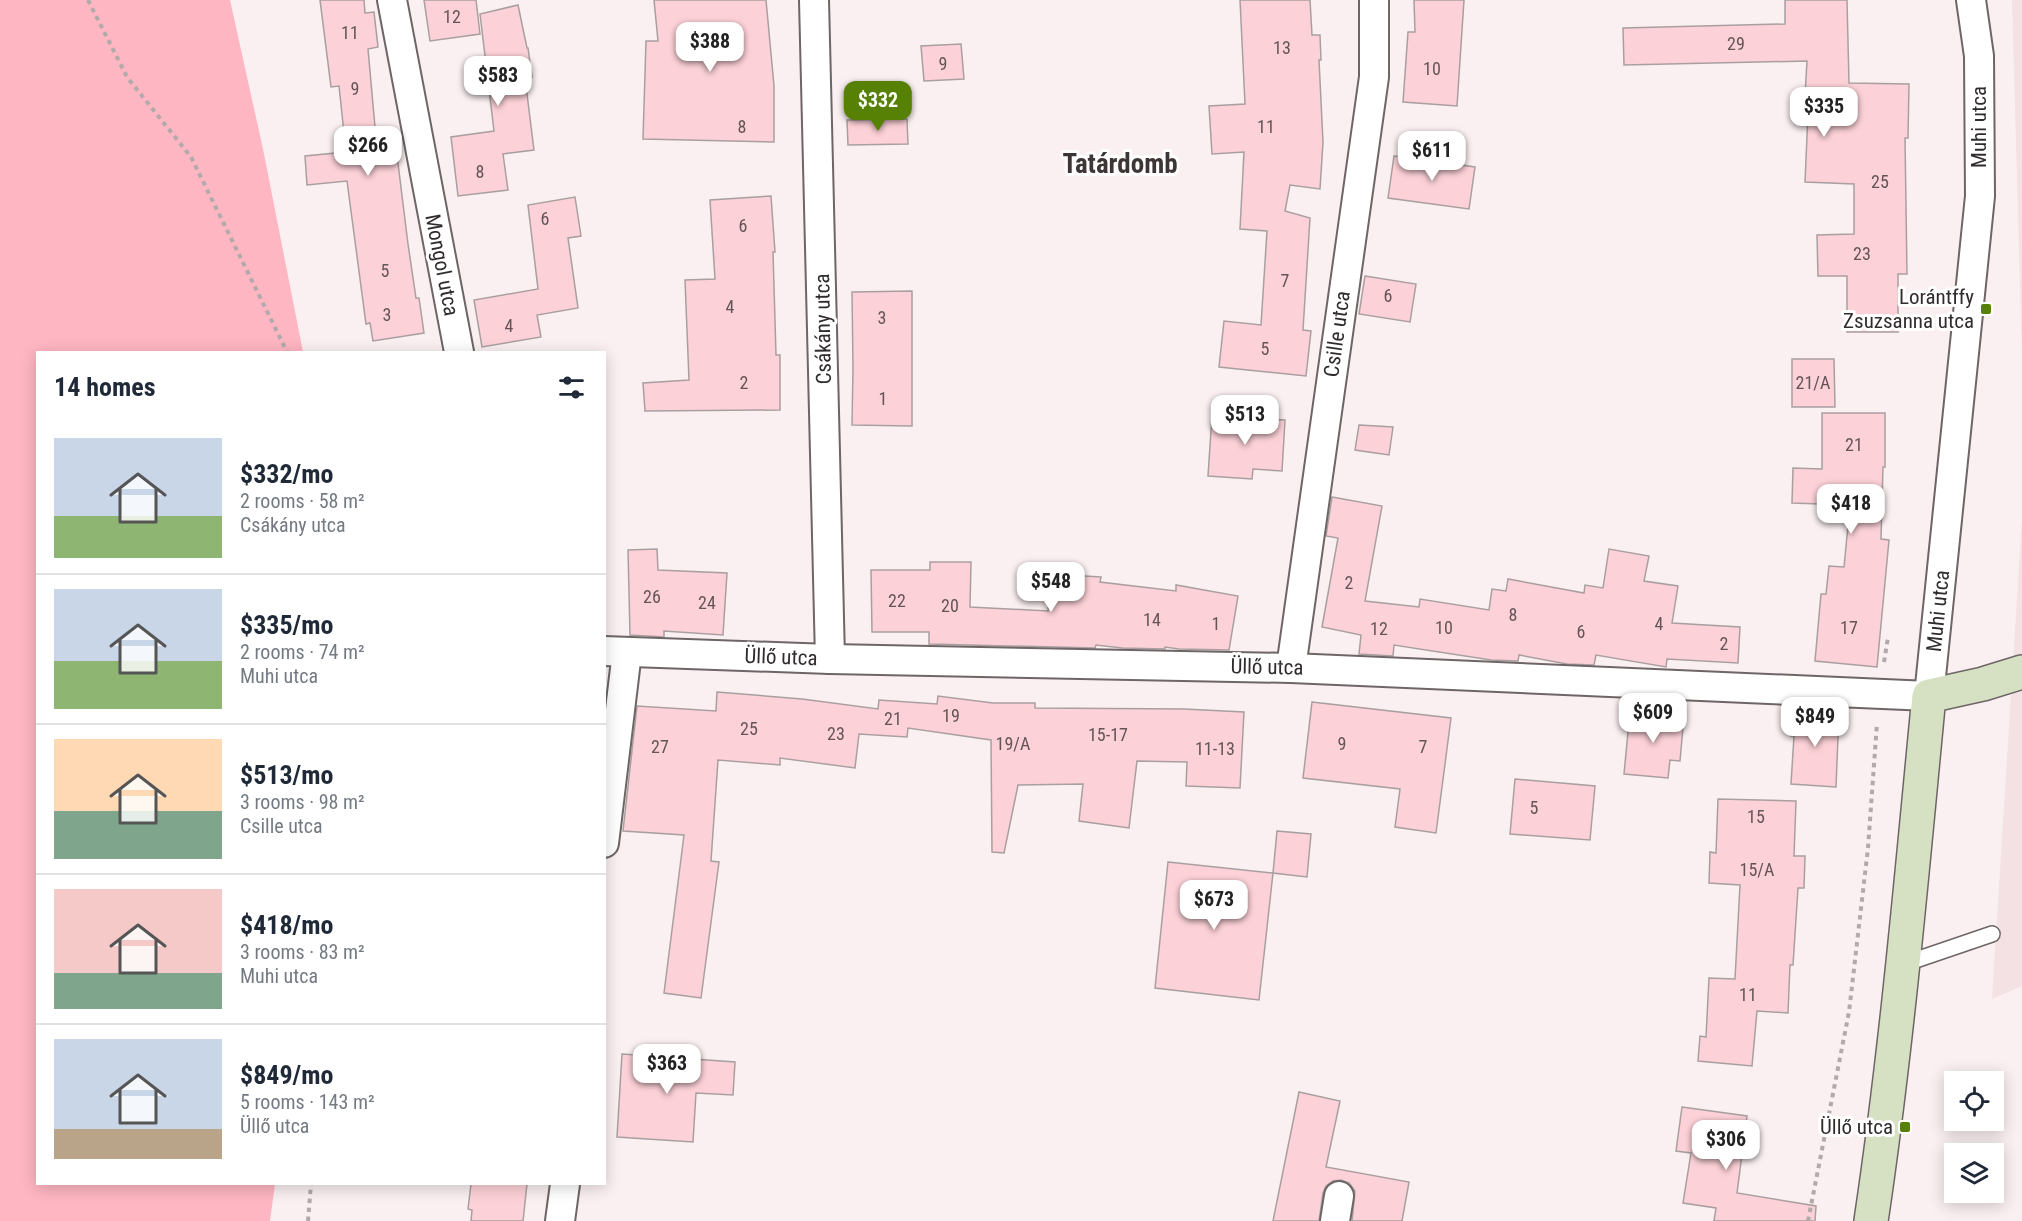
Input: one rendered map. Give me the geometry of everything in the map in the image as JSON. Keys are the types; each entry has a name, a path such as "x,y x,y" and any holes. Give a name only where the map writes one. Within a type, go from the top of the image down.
{"main road":[{"path":"1929,696 1983,684 2022,672"},
{"name":"Muhi utca","path":"1871,1221 1887,1114 1904,964 1929,696"}],"street":[{"name":"Mongol utca","path":"392,0 459,351"},
{"name":"Csákány utca","path":"814,0 830,658"},
{"name":"Csille utca","path":"1291,668 1374,77 1374,0"},
{"name":"Muhi utca","path":"1929,696 1980,196 1979,56 1971,0"},
{"name":"Üllő utca","path":"616,651 1291,668 1929,696"},
{"path":"606,811 616,651"},
{"path":"560,1221 565,1185"}],"lane":[{"path":"1904,964 1992,934"}],"path":[{"path":"88,0 127,77 190,157 287,351"},
{"path":"1808,1221 1849,1012 1868,848 1880,694"},
{"path":"308,1221 311,1185"}],"shaded area":[{"path":"0,0 230,0 263,149 303,351 36,351 36,1185 275,1185 270,1221 0,1221"},
{"path":"2012,0 2022,0 2022,356"},
{"path":"2022,519 2022,986 1992,999"}],"building":[{"path":"320,0 364,0 365,13 374,12 378,47 368,49 377,149 396,147 416,298 419,298 424,333 373,341 370,323 366,324 347,181 307,185 305,156 346,152 339,86 331,87"},
{"path":"424,0 476,0 480,34 430,41"},
{"path":"654,0 766,0 774,86 774,142 643,139 646,41 658,41"},
{"path":"1240,0 1310,0 1312,35 1320,35 1323,142 1320,189 1290,185 1285,211 1310,218 1303,330 1311,331 1306,376 1219,367 1224,321 1261,325 1267,231 1240,229 1244,152 1212,154 1209,106 1245,104"},
{"path":"1414,0 1464,0 1457,106 1403,102 1408,32 1415,32"},
{"path":"1785,0 1847,0 1849,83 1909,84 1908,138 1905,138 1907,274 1898,274 1898,332 1847,332 1847,276 1818,276 1817,235 1854,234 1854,184 1805,182 1808,113 1804,113 1807,61 1624,65 1623,28 1785,24"},
{"path":"518,5 532,77 525,78 534,150 503,154 508,190 458,196 451,137 494,131 480,14"},
{"path":"961,44 964,79 924,81 921,46"},
{"path":"907,119 908,144 848,145 847,120"},
{"path":"1394,156 1475,167 1469,209 1388,198"},
{"path":"771,196 775,252 773,252 776,355 780,355 780,410 645,411 643,383 689,380 685,280 715,279 710,200"},
{"path":"575,197 581,236 568,238 578,308 537,315 541,337 482,347 474,300 538,289 528,205"},
{"path":"1365,276 1416,284 1410,322 1359,314"},
{"path":"912,291 912,426 852,425 852,292"},
{"path":"1792,359 1834,359 1835,407 1792,407"},
{"path":"1822,413 1885,413 1881,539 1889,540 1877,667 1815,661 1821,594 1826,594 1829,566 1844,567 1850,505 1792,503 1793,468 1822,469"},
{"path":"1212,416 1285,420 1282,471 1253,469 1252,479 1208,476"},
{"path":"1359,425 1393,427 1389,455 1355,450"},
{"path":"1332,497 1382,506 1365,601 1419,607 1420,599 1489,610 1492,589 1506,591 1508,579 1584,593 1585,585 1603,588 1609,549 1649,556 1644,581 1678,586 1672,623 1740,627 1738,663 1667,659 1666,667 1596,655 1594,665 1567,664 1519,655 1518,661 1491,660 1394,645 1393,656 1359,654 1361,635 1322,627 1338,538 1326,536"},
{"path":"657,549 658,570 727,573 723,635 664,631 664,637 630,635 628,550"},
{"path":"930,562 971,562 970,607 1048,611 1050,574 1101,577 1100,582 1176,591 1176,585 1238,596 1229,650 1165,647 1165,649 1122,648 1096,645 1095,648 929,644 929,632 872,632 871,570 930,570"},
{"path":"717,692 802,699 878,709 879,700 937,704 938,696 993,703 1035,703 1035,708 1184,709 1244,712 1240,788 1186,786 1187,762 1137,761 1129,828 1079,821 1083,784 1018,785 1004,853 992,852 991,740 908,728 907,737 859,734 855,768 780,758 780,765 718,760 711,861 719,862 701,998 664,993 684,835 623,831 637,706 716,711"},
{"path":"1312,702 1451,718 1436,833 1395,827 1400,789 1303,778"},
{"path":"1795,709 1839,712 1836,787 1791,784 1794,736 1791,736"},
{"path":"1630,711 1684,716 1680,761 1670,760 1668,778 1624,774"},
{"path":"1515,779 1595,786 1590,840 1510,834"},
{"path":"1718,799 1796,801 1794,856 1805,856 1804,888 1798,888 1793,965 1790,965 1788,1013 1757,1011 1752,1066 1698,1061 1700,1036 1706,1037 1709,978 1735,979 1740,885 1709,883 1710,852 1716,853"},
{"path":"1277,831 1311,834 1307,877 1273,873"},
{"path":"1168,862 1273,873 1259,1000 1155,988"},
{"path":"622,1054 735,1062 733,1095 696,1093 693,1142 617,1137"},
{"path":"1299,1092 1340,1101 1326,1167 1409,1182 1402,1221 1352,1221 1355,1191 1349,1183 1341,1180 1333,1181 1326,1186 1319,1221 1273,1221"},
{"path":"1682,1107 1747,1116 1737,1193 1816,1206 1815,1221 1714,1221 1716,1208 1683,1203 1691,1153 1676,1151"},
{"path":"471,1185 527,1185 523,1221 471,1221 472,1210 468,1209"}],"place":[{"name":"Lorántffy Zsuzsanna utca","path":"1986,309"},
{"name":"Üllő utca","path":"1905,1127"}],"district":[{"name":"Tatárdomb","path":"1120,164"}]}
